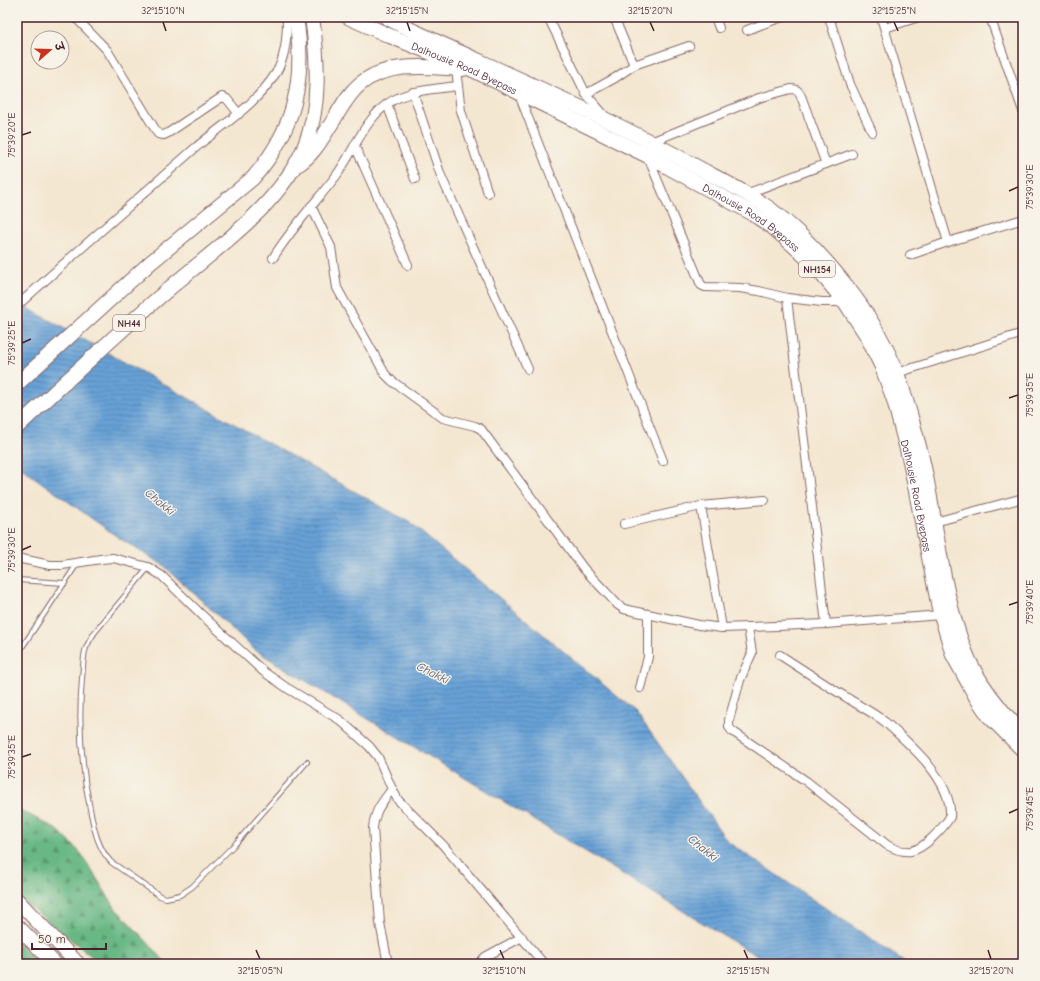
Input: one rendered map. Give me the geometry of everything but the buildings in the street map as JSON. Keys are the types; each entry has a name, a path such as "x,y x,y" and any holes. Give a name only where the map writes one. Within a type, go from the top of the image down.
{"highway":[{"name":"NH44","path":"17,384 150,263 253,178 266,163 285,131 295,97 298,75 299,48 296,17"},
{"name":"NH44","path":"17,427 93,356 165,292 246,224 268,201 294,168 309,135 315,98 316,54 312,17"},
{"name":"Dalhousie Road Byepass","path":"348,17 473,70 648,156 750,212 771,226 814,265 845,302 867,336 882,367 894,400 910,461 941,615 953,655 976,697 989,716 1023,750"},
{"name":"NH154","path":"386,17 402,26 652,142 770,209 816,251 855,297 877,332 897,373 921,455 956,627 974,670 987,691 1023,733"},
{"path":"294,168 311,153 320,142 350,94 360,84 372,76 399,68 418,67 473,70"},
{"path":"17,900 78,964"},
{"path":"17,926 54,964"}],"street":[{"path":"74,17 107,50 158,134 164,135 168,133 222,97 228,99 239,114"},
{"path":"17,306 204,141 239,114 262,91 276,72 283,56 287,34 287,17"},
{"path":"548,17 586,94 611,122"},
{"path":"614,17 634,65"},
{"path":"715,17 719,28"},
{"path":"747,30 782,17"},
{"path":"829,17 850,84 872,132"},
{"path":"881,17 948,242"},
{"path":"885,28 919,17"},
{"path":"990,17 1023,111"},
{"path":"586,94 615,78 634,65 689,46"},
{"path":"456,69 461,110 488,193"},
{"path":"273,258 336,175 371,120 387,104 413,92 458,86"},
{"path":"652,142 759,98 795,89 798,90 801,96 826,164"},
{"path":"413,92 441,176 528,369"},
{"path":"517,92 663,461"},
{"path":"387,104 415,179"},
{"path":"355,146 408,265"},
{"path":"746,194 852,154"},
{"path":"648,156 701,285 705,287 740,288 788,298 822,302 845,302"},
{"path":"311,206 330,247 337,288 385,374 392,381 443,418 475,426 481,430 592,578 618,605 630,611 648,615 699,626 722,628 826,624 941,615"},
{"path":"910,255 1023,219"},
{"path":"788,298 826,624"},
{"path":"897,373 1023,334"},
{"path":"935,522 1023,498"},
{"path":"624,524 701,506 765,500"},
{"path":"701,506 722,628"},
{"path":"17,558 50,565 62,565 113,558 148,567 162,576 264,672 287,688 340,720 369,746 378,757 398,800 443,845 544,964"},
{"path":"640,688 648,657 648,615"},
{"path":"748,627 752,652 740,680 729,720 729,727 732,731 806,781 887,845 906,851 912,851 921,847 935,835 950,817 950,806 941,782 933,769 884,722 780,655"},
{"path":"388,964 380,924 373,828 377,810 392,789"},
{"path":"479,964 484,957 522,937"}],"lane":[{"path":"17,654 79,562"},
{"path":"148,567 95,632 88,643 85,652 80,703 81,755 94,832 105,856 111,862 160,896 166,898 180,895 192,887 236,843 307,762"},
{"path":"17,580 65,582"}],"green space":[{"path":"17,808 59,831 80,852 116,909 167,964 101,964 17,896"},
{"path":"17,942 38,964 17,964"}],"water":[{"name":"Chakki","path":"17,302 409,522 636,712 728,842 908,964 770,964 255,650 163,565 119,538 17,465"}]}
